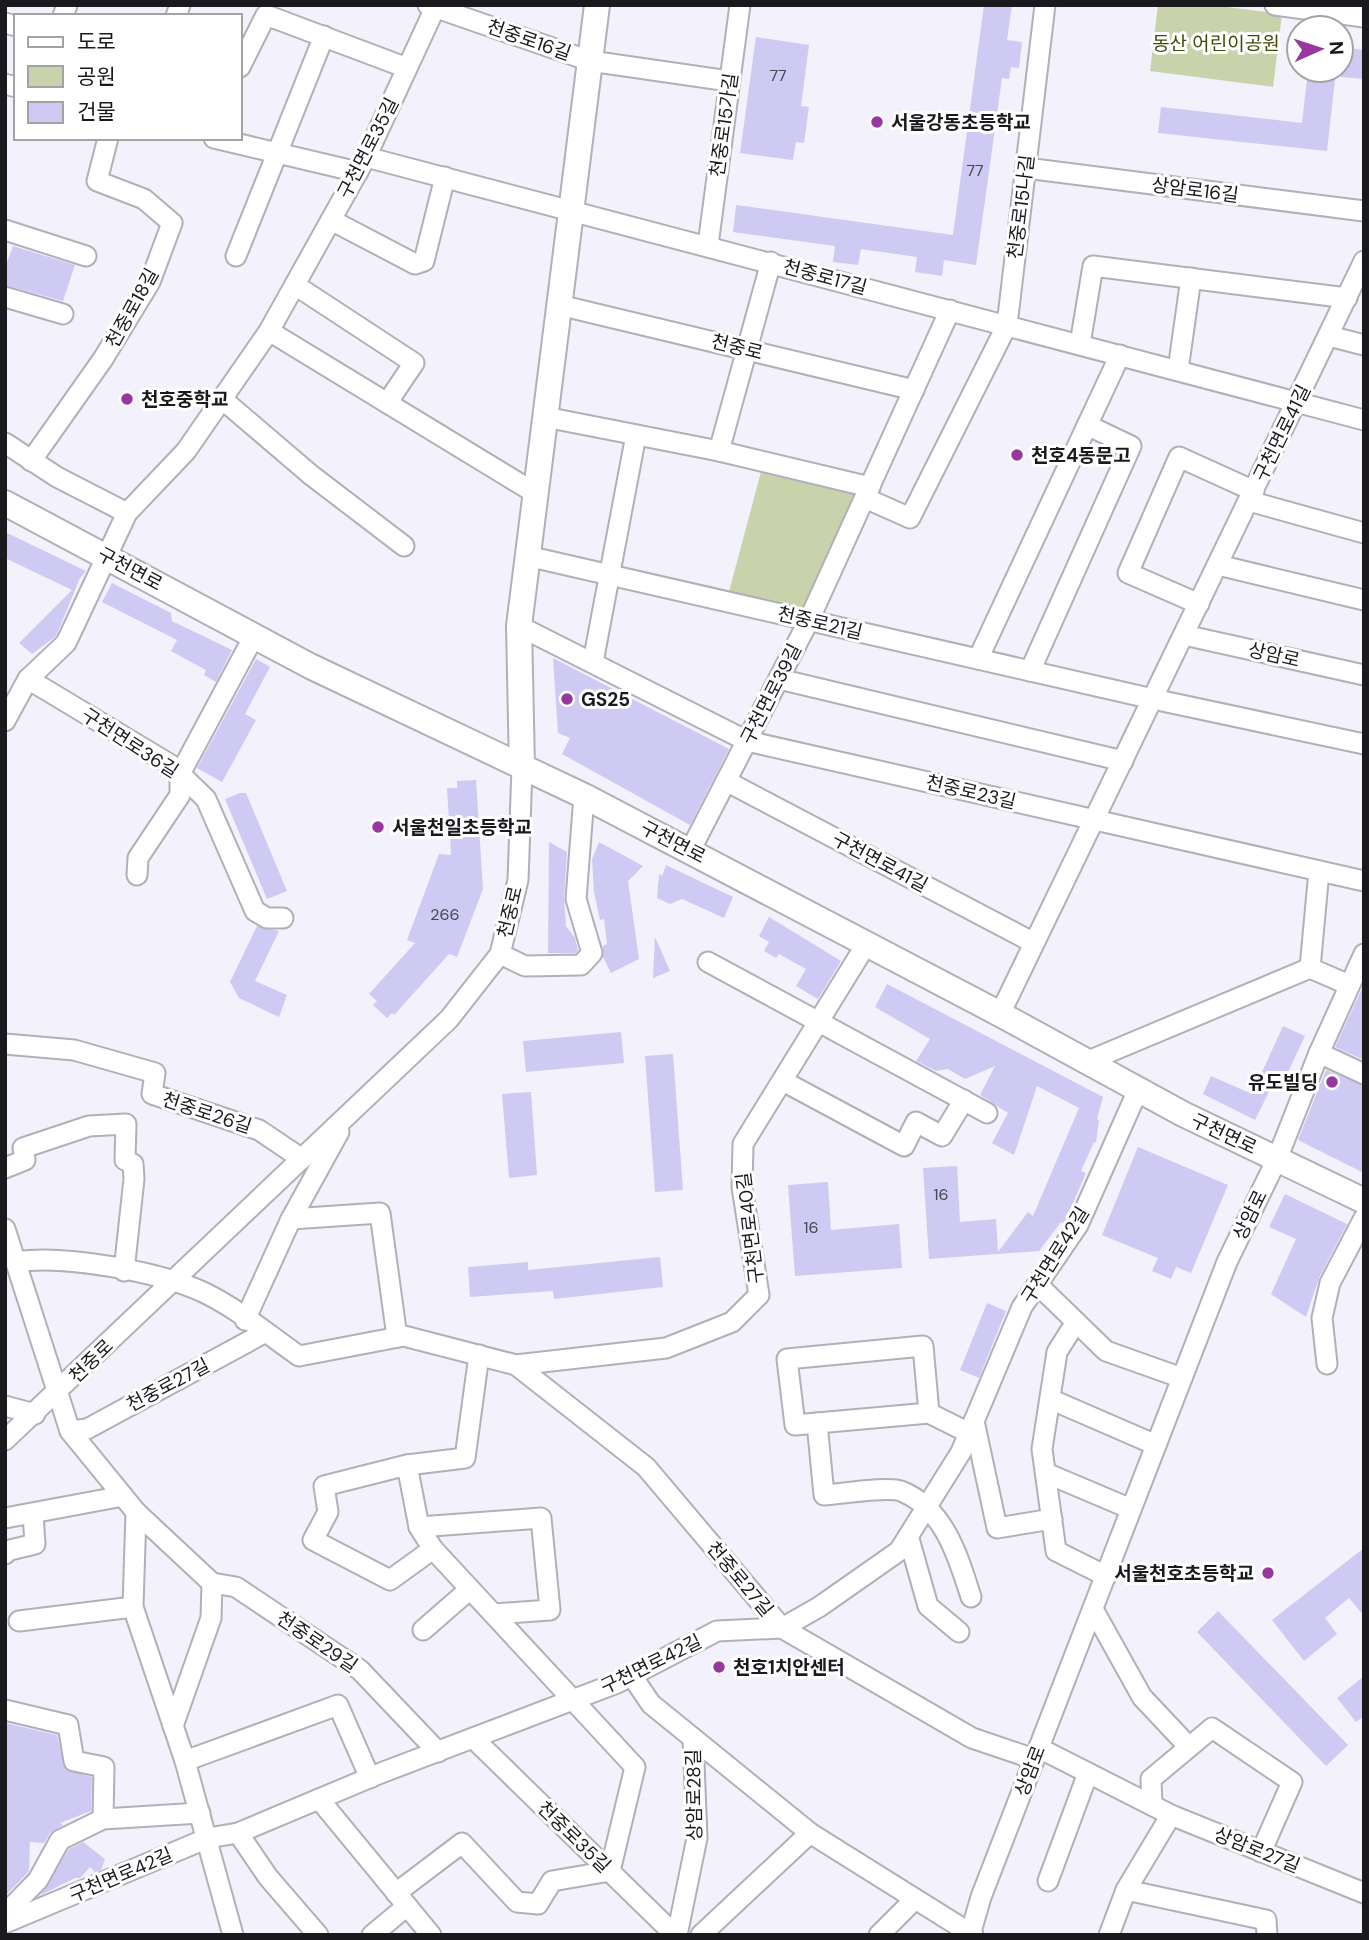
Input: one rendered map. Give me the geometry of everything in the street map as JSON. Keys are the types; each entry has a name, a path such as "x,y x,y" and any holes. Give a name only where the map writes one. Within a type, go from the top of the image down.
{"main road":[{"name":"천중로","path":"522,768 519,626 597,5"},
{"name":"구천면로","path":"5,503 254,636 584,796 867,943 1138,1090 1364,1201"}],"street":[{"name":"천중로15가길","path":"708,245 740,5"},
{"name":"천중로15나길","path":"1007,325 1045,5"},
{"path":"1275,5 1364,17"},
{"name":"천중로16길","path":"431,6 590,61"},
{"name":"구천면로35길","path":"107,557 127,513 186,451 269,331 362,165 407,68 431,6"},
{"path":"242,63 267,15 407,68"},
{"path":"236,256 324,36"},
{"path":"590,61 729,81"},
{"name":"천중로18길","path":"31,461 103,359 150,282 172,223 144,199 97,181 107,140"},
{"path":"222,140 276,153 445,177 571,210"},
{"name":"상암로16길","path":"1026,168 1364,211"},
{"path":"331,220 415,264 424,261 445,177"},
{"name":"천중로17길","path":"571,210 1364,420"},
{"path":"5,230 86,256"},
{"path":"719,451 771,262"},
{"path":"1080,344 1093,266 1347,298"},
{"name":"구천면로41길","path":"1000,1014 1362,271"},
{"path":"1178,370 1191,278"},
{"path":"295,285 414,363 387,402"},
{"path":"5,297 63,314"},
{"name":"천중로","path":"559,304 914,390"},
{"name":"구천면로39길","path":"690,851 809,620 950,310"},
{"path":"545,417 719,451 867,492 909,518 1007,325"},
{"path":"269,331 535,493"},
{"path":"1329,336 1364,345"},
{"path":"978,659 1120,355"},
{"path":"222,399 311,475 404,546"},
{"path":"1030,671 1131,446 1087,425"},
{"path":"593,662 636,435"},
{"path":"5,443 31,461 127,513"},
{"path":"1199,604 1128,573 1180,457 1252,496 1364,533"},
{"name":"천중로21길","path":"527,556 1153,699 1364,744"},
{"path":"5,721 28,679 66,643 107,557"},
{"path":"1218,565 1364,600"},
{"name":"천중로23길","path":"519,626 747,741 1364,881"},
{"name":"상암로","path":"1184,635 1364,675"},
{"path":"137,875 138,858 180,795 180,774 254,636"},
{"name":"구천면로36길","path":"28,679 170,765 180,774 206,799 255,911 267,918 283,918"},
{"path":"779,679 1123,761"},
{"name":"천중로","path":"5,1440 58,1393 449,1019 500,954 518,880 522,768"},
{"name":"구천면로41길","path":"726,781 1034,943"},
{"path":"500,954 524,966 582,965 592,953 576,899 584,796"},
{"path":"1310,968 1319,871"},
{"name":"구천면로40길","path":"516,1365 666,1348 732,1322 758,1295 742,1187 743,1144 867,943"},
{"path":"708,962 820,1020 987,1113"},
{"path":"1086,1062 1310,968 1359,969"},
{"name":"상암로","path":"971,1934 981,1897 1227,1262 1277,1159 1319,1053 1359,969"},
{"name":"천중로26길","path":"5,1044 74,1050 155,1073 152,1094 259,1130 302,1159"},
{"path":"1319,1053 1364,1074"},
{"path":"783,1081 904,1146 916,1122 942,1136 964,1100"},
{"name":"구천면로42길","path":"5,1923 208,1838 238,1833 370,1778 632,1676 717,1631 782,1628 830,1600 899,1551 909,1539 961,1452 1022,1307 1078,1225 1138,1090"},
{"path":"246,1320 291,1219 348,1116"},
{"path":"5,1168 25,1160 23,1147 89,1126 126,1124 125,1160 133,1164 134,1179 124,1271"},
{"path":"291,1219 380,1213 397,1337"},
{"path":"1327,1364 1322,1318 1330,1283 1359,1243 1364,1218"},
{"name":"천중로29길","path":"5,1229 70,1431 136,1512 212,1583 236,1587 360,1670 438,1752"},
{"path":"16,1262 37,1258 175,1280"},
{"name":"천중로27길","path":"175,1280 208,1294 299,1356 404,1336 516,1365 646,1467 782,1628 972,1738 1037,1754"},
{"path":"1037,1284 1106,1351 1182,1378"},
{"path":"1076,1322 1057,1352 1042,1448 1056,1551 1106,1576"},
{"name":"천중로27길","path":"70,1431 87,1429 264,1333"},
{"path":"929,1413 923,1346 787,1359 795,1425 929,1413 972,1427 997,1528 1052,1519"},
{"path":"433,1549 390,1580 313,1540 328,1512 324,1486 407,1465 466,1458 479,1355"},
{"path":"1050,1398 1156,1445"},
{"path":"5,1406 35,1414"},
{"path":"817,1423 824,1495 899,1490 927,1507 936,1514 962,1570 971,1597"},
{"path":"407,1465 419,1527 433,1549 574,1699"},
{"path":"1046,1473 1132,1509"},
{"path":"5,1518 123,1496"},
{"path":"136,1512 133,1607 185,1761 208,1838 226,1920 233,1935"},
{"path":"5,1554 6,1551 35,1544 33,1514"},
{"path":"419,1527 541,1518 550,1610 494,1614"},
{"path":"909,1539 928,1606 959,1632"},
{"path":"173,1726 211,1618 212,1583"},
{"path":"423,1630 470,1589"},
{"path":"19,1621 133,1607"},
{"path":"1093,1609 1142,1697 1189,1747"},
{"name":"상암로28길","path":"632,1676 651,1704 810,1833 971,1934"},
{"name":"구천면로42길","path":"574,1699 635,1768 610,1871"},
{"path":"185,1761 338,1704 370,1778"},
{"path":"5,1710 68,1725 74,1762 104,1767 103,1819"},
{"path":"1152,1805 1151,1779 1212,1728 1293,1782 1261,1852"},
{"name":"천중로35길","path":"473,1738 676,1935"},
{"name":"상암로28길","path":"676,1935 697,1838 693,1738"},
{"name":"상암로27길","path":"1037,1754 1088,1773 1171,1815 1364,1893"},
{"path":"1048,1881 1088,1773"},
{"path":"319,1799 431,1935"},
{"name":"구천면로42길","path":"5,1914 38,1880 60,1840 103,1819 200,1813"},
{"path":"1109,1935 1126,1890 1171,1815"},
{"path":"238,1833 268,1877 318,1935"},
{"path":"701,1935 810,1833"},
{"path":"372,1935 401,1899 462,1843 517,1902 538,1904 552,1881 610,1871"},
{"path":"1126,1890 1266,1927"},
{"path":"879,1935 915,1899"}],"green space":[{"name":"동산 어린이공원","path":"1158,5 1211,5 1282,14 1273,87 1150,71"},
{"path":"762,468 858,492 805,612 729,592"}],"building":[{"path":"984,5 1012,5 1007,40 1022,42 1019,68 1011,67 1009,79 1002,78 976,265 944,260 942,276 915,272 917,257 861,249 858,265 833,262 835,246 733,232 736,205 953,235"},
{"path":"756,37 809,45 801,106 809,107 804,143 796,142 793,160 740,153"},
{"path":"1355,49 1364,50 1364,79 1355,78"},
{"path":"1306,84 1334,84 1327,151 1158,133 1161,107 1302,123"},
{"path":"13,246 75,265 63,301 5,285 5,268"},
{"path":"5,532 86,571 80,578 56,636 32,654 19,643 72,590 5,558"},
{"path":"112,583 171,613 172,621 232,650 216,682 204,675 206,670 171,651 177,640 102,602"},
{"path":"553,658 729,749 690,825 562,754 570,738 558,733"},
{"path":"256,659 270,667 245,714 256,720 222,782 197,768"},
{"path":"476,780 483,889 457,957 449,954 394,1015 392,1013 387,1018 373,1005 377,1001 369,994 415,943 407,940 439,854 451,855 447,788 457,788 457,781"},
{"path":"246,793 287,891 267,899 225,799"},
{"path":"549,842 567,852 564,898 566,926 575,938 578,950 576,953 548,953"},
{"path":"599,842 643,866 628,881 639,959 611,973 603,957 603,946 607,944 604,919 600,920 594,892 592,859"},
{"path":"666,865 733,897 724,918 682,899 670,904 657,898 659,874 662,876"},
{"path":"769,917 841,961 818,999 796,986 806,969 779,954 776,958 764,951 769,942 759,936"},
{"path":"257,926 279,931 255,981 287,995 279,1017 239,998 230,982"},
{"path":"655,937 670,971 653,978"},
{"path":"887,984 1103,1097 1097,1119 1096,1143 1094,1142 1081,1171 1086,1173 1064,1224 1061,1222 1039,1251 929,1259 923,1168 957,1166 960,1222 996,1219 998,1252 1028,1212 1033,1216 1079,1108 1037,1086 1014,1155 992,1143 1008,1113 980,1095 995,1066 965,1079 948,1069 936,1071 916,1061 930,1039 875,1007"},
{"path":"1364,984 1364,1060 1335,1047"},
{"path":"1283,1026 1305,1036 1283,1083 1275,1080 1255,1120 1203,1094 1211,1076 1252,1094"},
{"path":"621,1032 624,1063 526,1072 523,1041"},
{"path":"673,1054 683,1190 655,1192 645,1056"},
{"path":"1326,1070 1364,1086 1364,1173 1298,1140"},
{"path":"531,1092 537,1175 509,1178 502,1094"},
{"path":"1138,1147 1228,1185 1191,1273 1176,1267 1171,1279 1152,1271 1158,1258 1102,1235"},
{"path":"828,1182 831,1230 899,1224 902,1268 795,1276 788,1185"},
{"path":"1285,1194 1347,1224 1319,1278 1306,1317 1271,1294 1296,1239 1269,1227"},
{"path":"660,1257 663,1287 554,1299 553,1291 470,1297 468,1267 528,1262 528,1270"},
{"path":"987,1303 1006,1311 979,1378 960,1370"},
{"path":"1364,1548 1364,1616 1349,1598 1325,1618 1337,1634 1304,1661 1272,1620"},
{"path":"1218,1611 1348,1745 1326,1766 1197,1632"},
{"path":"1364,1676 1364,1716 1356,1722 1337,1698"},
{"path":"5,1723 57,1735 65,1769 92,1777 91,1811 60,1823 63,1825 50,1833 44,1843 30,1842 29,1871 5,1896"},
{"path":"83,1842 105,1859 101,1870 95,1872 90,1867 80,1878 41,1895 69,1849"}],"place":[{"name":"서울강동초등학교","path":"877,122"},
{"name":"천호중학교","path":"127,399"},
{"name":"천호4동문고","path":"1017,455"},
{"name":"GS25","path":"567,699"},
{"name":"서울천일초등학교","path":"378,827"},
{"name":"유도빌딩","path":"1332,1082"},
{"name":"서울천호초등학교","path":"1268,1573"},
{"name":"천호1치안센터","path":"719,1667"}]}
